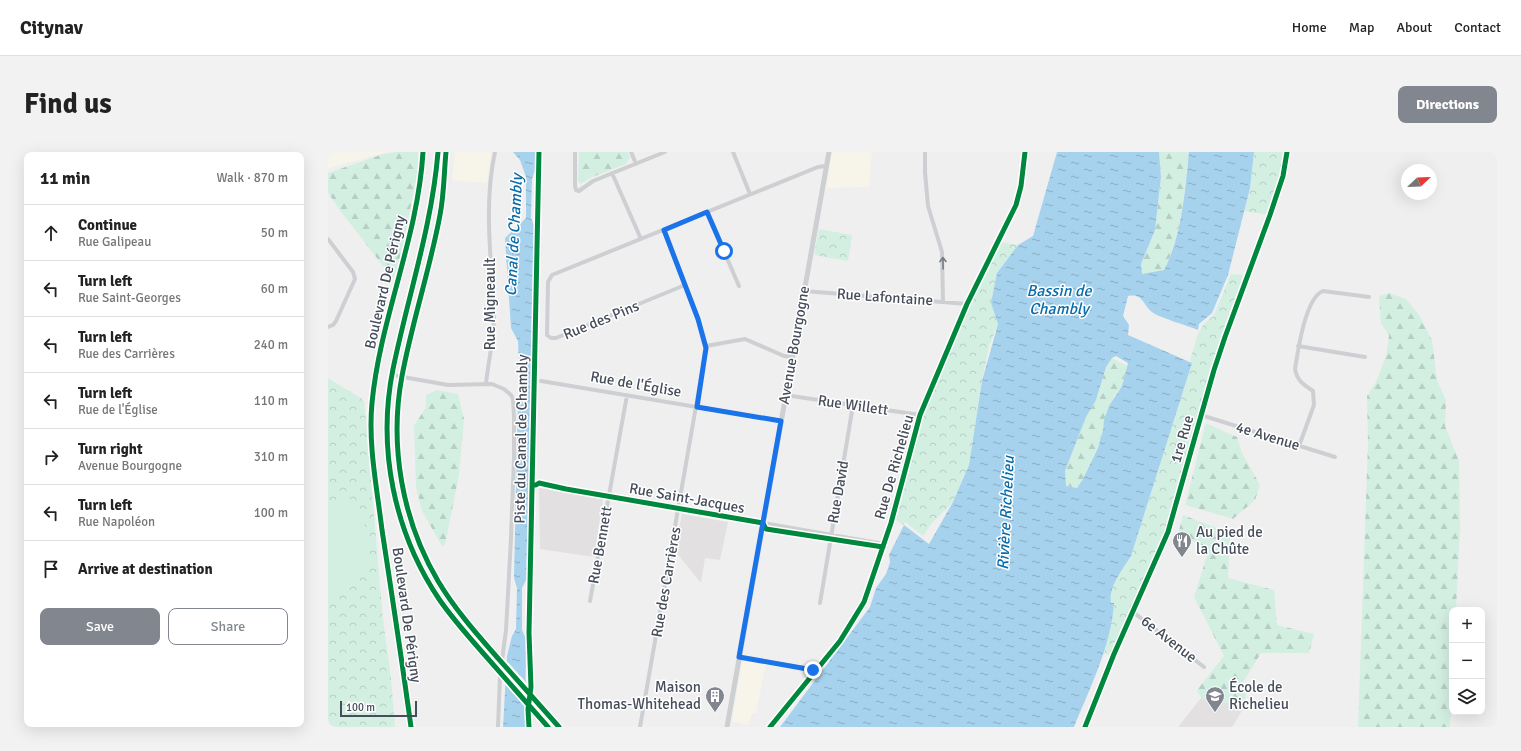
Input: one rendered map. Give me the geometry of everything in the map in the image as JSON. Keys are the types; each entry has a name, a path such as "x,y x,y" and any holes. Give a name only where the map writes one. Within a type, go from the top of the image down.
{"main road":[{"name":"Boulevard De Périgny","path":"438,152 434,190 427,230 392,375 387,417 388,447 395,496 404,529 416,558 436,594 450,615 548,727"},
{"name":"Boulevard De Périgny","path":"446,152 442,206 402,377 397,415 398,449 402,485 411,520 424,554 438,581 457,609 486,644 559,727"}],"street":[{"name":"Rue Migneault","path":"486,384 493,333 489,193 490,175 495,152"},
{"path":"575,152 574,186 578,191 582,190 590,182 665,152"},
{"path":"631,152 636,164"},
{"path":"732,152 750,194"},
{"name":"Avenue Bourgogne","path":"727,727 828,152"},
{"path":"925,152 928,206 942,252 943,302"},
{"name":"Rue De Richelieu","path":"770,727 840,640 860,610 884,544 920,415 967,304 1016,205 1021,186 1025,152"},
{"name":"1re Rue","path":"1085,727 1114,654 1168,532 1225,337 1270,216 1282,176 1287,152"},
{"path":"612,173 641,239 818,167 826,166"},
{"path":"707,212 739,286"},
{"name":"Rue des Carrières","path":"640,727 706,351 706,346 685,285 664,230"},
{"path":"328,239 353,272 355,279 336,321 333,325 328,327"},
{"name":"Rue des Pins","path":"641,239 552,275 549,280 547,331 549,338 553,339 685,285"},
{"name":"Rue Lafontaine","path":"804,291 967,304"},
{"path":"1299,446 1315,400 1313,391 1299,381 1296,376 1295,369 1298,346 1303,327 1314,299 1319,292 1324,291 1369,297"},
{"path":"706,346 745,339 784,356 792,357"},
{"path":"1298,346 1365,357"},
{"path":"392,375 448,385 486,384 500,386 511,395 514,404 512,538 506,630 500,676 498,727"},
{"name":"Rue de l'Église","path":"541,381 781,421"},
{"name":"Rue Bennett","path":"590,601 627,395"},
{"name":"Rue Willett","path":"786,395 920,415"},
{"name":"Rue David","path":"820,603 853,405"},
{"name":"4e Avenue","path":"1201,415 1335,457"},
{"name":"Rue Saint-Jacques","path":"539,483 678,509 884,544"},
{"name":"6e Avenue","path":"1133,612 1204,667"},
{"path":"739,657 810,669 815,672"}],"shaded area":[{"path":"328,152 388,152 328,168"},
{"path":"455,152 491,152 487,183 452,180"},
{"path":"832,152 872,152 869,187 826,188"},
{"path":"539,488 603,499 594,557 540,549"},
{"path":"682,514 728,522 720,560 705,558 701,583 675,551"},
{"path":"745,660 766,664 756,713 752,713 748,725 732,721 742,663"},
{"name":"École de Richelieu","path":"1201,698 1245,706 1232,727 1178,727"}],"green space":[{"path":"396,152 418,152 419,166 401,255 393,279 328,193 328,173 383,154"},
{"path":"579,152 628,152 630,158 626,164 590,178 581,184 578,180"},
{"path":"1159,152 1189,152 1184,197 1179,228 1164,270 1141,275 1141,264 1155,230 1161,177"},
{"path":"1254,152 1287,152 1283,176 1270,215 1244,211 1250,188"},
{"path":"819,229 852,235 848,261 814,255"},
{"path":"1001,242 1018,245 997,273 991,303 998,324 989,346 969,465 953,502 932,523 923,536 905,522 903,525 896,520 916,437 925,410 971,302"},
{"path":"1231,274 1243,275 1211,367 1201,415 1168,532 1133,612 1128,614 1110,655 1104,654 1114,604 1110,603 1111,590 1131,556 1192,363 1190,360 1198,334 1203,325 1214,315"},
{"path":"1390,293 1406,299 1419,315 1432,340 1437,380 1446,400 1445,426 1459,461 1460,527 1456,607 1449,607 1450,727 1358,727 1368,442 1367,396 1376,382 1386,356 1389,335 1381,324 1379,296"},
{"path":"1112,358 1127,366 1122,386 1115,395 1104,420 1098,448 1083,479 1077,488 1065,486 1065,471 1086,417 1096,400 1106,367"},
{"path":"328,378 364,400 383,619 391,678 395,727 328,727"},
{"path":"437,390 458,394 464,419 459,475 445,545 442,546 422,511 416,488 414,426 426,407 426,395"},
{"path":"1206,423 1237,437 1242,453 1260,485 1255,500 1233,519 1185,505"},
{"path":"344,493 359,512 368,535 369,547 363,571 346,590 329,603 328,505"},
{"path":"1183,515 1230,533 1228,578 1274,590 1277,625 1314,634 1309,653 1261,653 1242,684 1246,689 1245,706 1201,698 1197,690 1224,656 1194,597 1209,549 1178,534"}],"water":[{"name":"Canal de Chambly","path":"513,152 537,152 536,167 532,179 531,218 535,227 527,578 522,588 522,630 526,639 525,727 503,727 507,656 512,636 516,629 517,588 514,578 518,399 522,390 522,375 519,366 518,341 511,328 505,238 526,218 526,177 520,160"},
{"name":"Bassin de Chambly","path":"1057,152 1159,152 1161,177 1155,230 1141,264 1142,274 1164,270 1175,243 1179,228 1189,152 1254,152 1250,188 1228,275 1212,313 1199,324 1198,330 1155,314 1137,296 1128,296 1123,316 1129,325 1128,335 1192,363 1131,556 1117,578 1112,591 1111,603 1114,603 1109,635 1099,666 1074,727 780,727 870,607 876,588 886,574 890,562 889,555 904,525 929,544 953,502 969,465 982,381 998,324 991,303 997,273 1018,245 1033,236","holes":["1116,356 1128,363 1122,386 1109,406 1104,420 1098,448 1083,479 1077,488 1066,486 1065,471 1086,417 1096,400 1106,367 1112,358"]}],"pier":[{"path":"505,659 528,684 527,709 503,682"}],"cycle path":[{"path":"411,727 382,530 372,451 371,419 376,371 414,216 420,184 423,152"},
{"path":"438,152 431,207 393,369 387,429 393,488 400,518 411,546 423,573 439,599 466,633 548,727"},
{"path":"446,152 440,215 406,356 398,402 398,455 407,508 415,533 426,558 444,591 473,629 559,727"},
{"name":"Piste du Canal de Chambly","path":"529,727 528,709 531,687 529,633 539,152"},
{"path":"770,727 840,641 864,602 891,523 920,415 967,304 1016,205 1021,186 1025,152"},
{"path":"1085,727 1114,654 1168,532 1214,370 1270,215 1283,176 1287,152"},
{"name":"Piste du Canal de Chambly","path":"532,485 539,483 763,523 766,529 883,547"}],"place":[{"name":"Au pied de la Chûte","path":"1182,558"},
{"name":"Maison Thomas-Whitehead","path":"715,713"},
{"name":"École de Richelieu","path":"1215,713"}],"route":[{"path":"724,251 707,212 664,230 698,319 706,348 697,407 781,421 739,657 813,670"}],"water label":[{"name":"Rivière Richelieu","path":"1005,513"}]}
